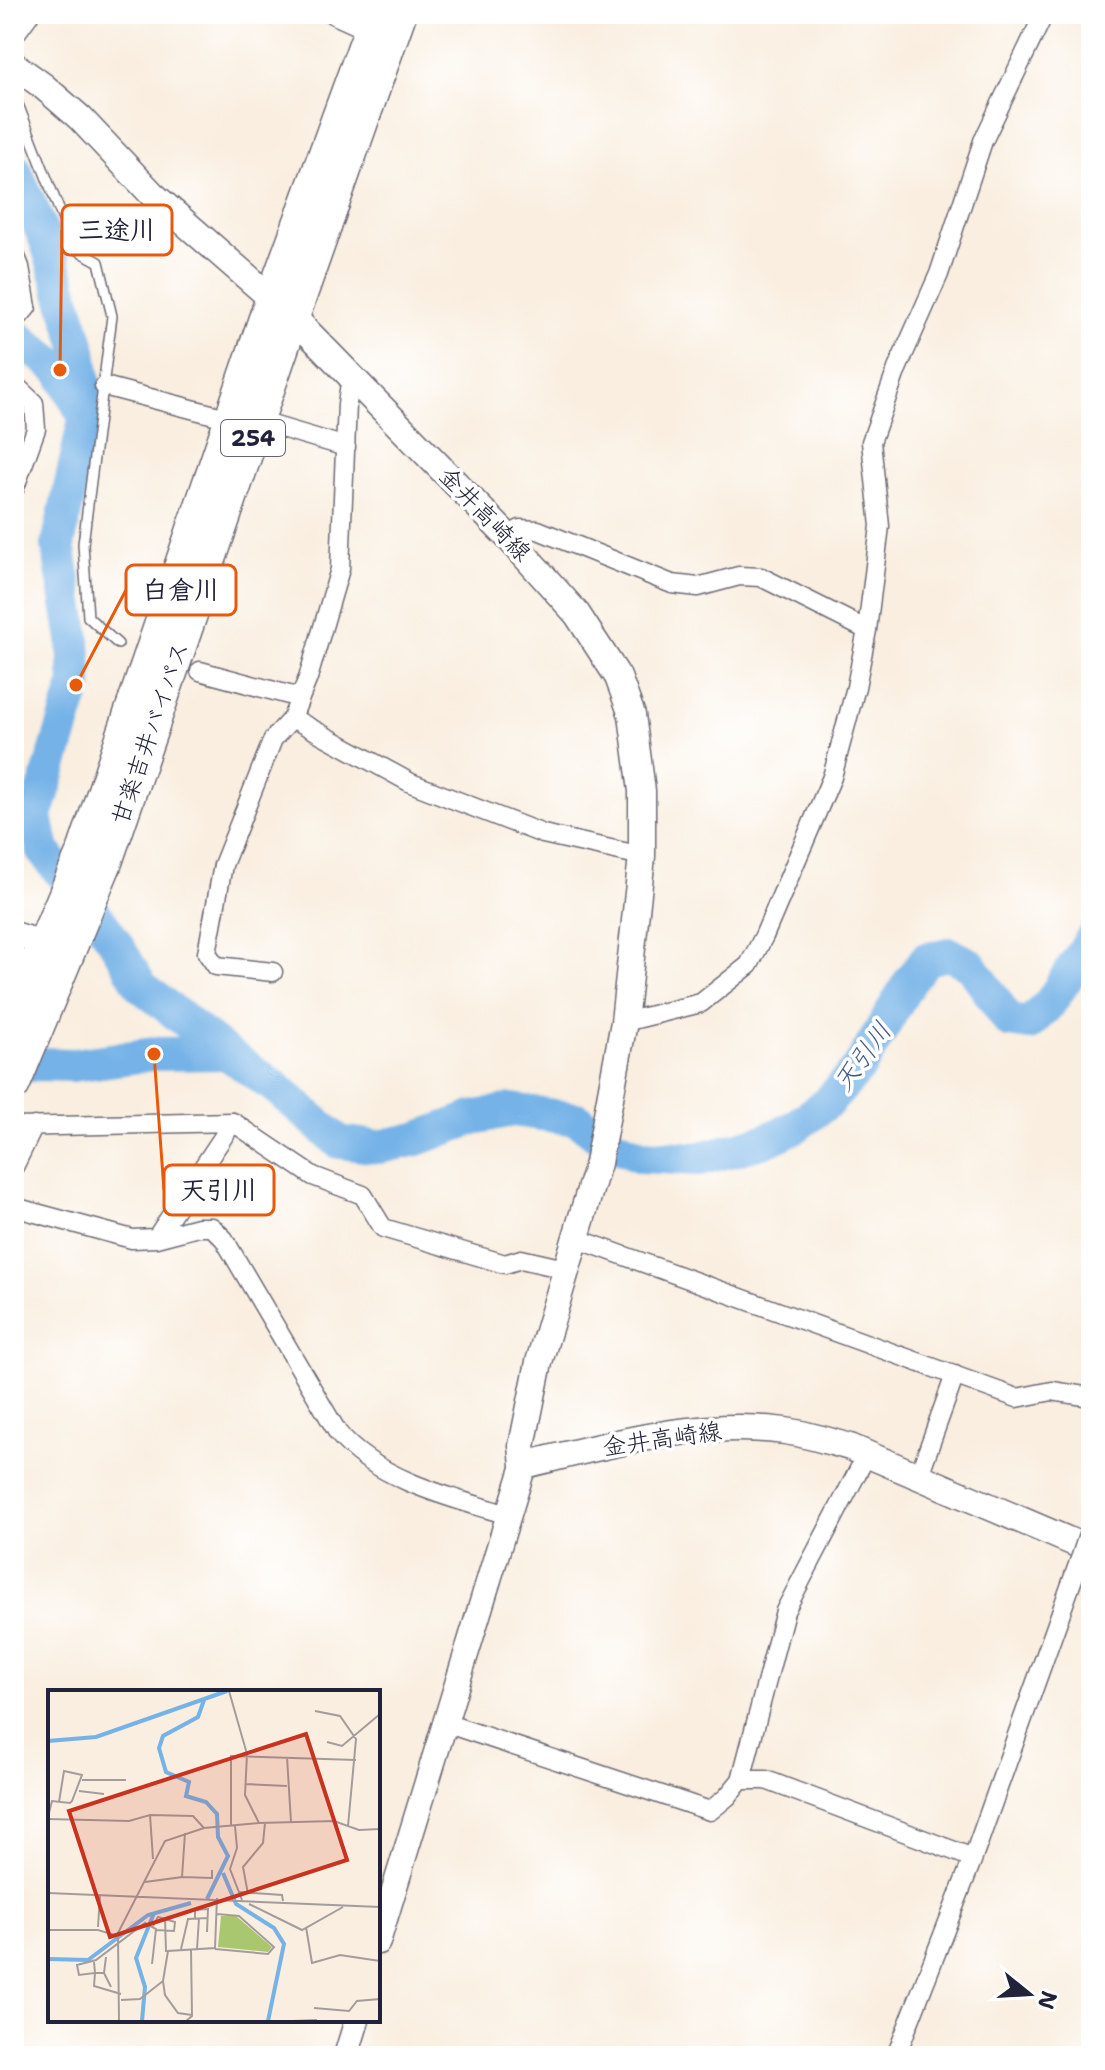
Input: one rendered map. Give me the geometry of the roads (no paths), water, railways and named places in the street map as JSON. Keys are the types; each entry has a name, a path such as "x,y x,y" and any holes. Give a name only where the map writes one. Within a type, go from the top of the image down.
{"highway":[{"name":"甘楽吉井バイパス","path":"282,307 400,14"},
{"name":"甘楽吉井バイパス","path":"14,1084 27,1019 60,930 95,855 282,307 373,23"}],"main road":[{"path":"14,29 25,14"},
{"name":"金井高崎線","path":"16,81 43,86 80,118 152,194 282,307 508,537 577,614 618,677 632,715 637,746 642,791 642,856 624,1022 598,1163 575,1238"},
{"path":"524,1465 522,1446 539,1362 575,1238"},
{"name":"金井高崎線","path":"524,1465 621,1441 730,1428 783,1430 867,1454 1038,1529 1088,1543"}],"street":[{"path":"332,14 373,23"},
{"path":"624,1022 701,1003 749,965 832,777 856,687 867,630 880,526 871,442 897,369 939,274 983,141 1044,14"},
{"path":"14,252 27,307 17,319"},
{"path":"273,972 216,966 207,953 223,865 273,739 292,718 300,698 340,569 351,376"},
{"path":"14,384 34,403 36,429 15,486"},
{"path":"104,386 346,447"},
{"path":"508,537 520,529 538,530 672,584 698,587 739,576 761,577 867,630"},
{"path":"200,671 300,698"},
{"path":"292,718 411,783 543,834 642,856"},
{"path":"14,934 60,930"},
{"path":"156,1238 233,1122"},
{"path":"14,1127 233,1122 313,1176 363,1195 383,1228 505,1264 521,1259 565,1269"},
{"path":"14,1167 34,1126"},
{"path":"14,1207 132,1239 156,1238 198,1227 212,1227 224,1239 350,1449 441,1495 509,1515"},
{"path":"575,1238 1017,1398 1052,1391 1091,1397"},
{"path":"919,1475 955,1375"},
{"path":"445,1723 710,1811 741,1780 785,1611 867,1454"},
{"path":"380,1935 524,1465"},
{"path":"896,2056 973,1858 1088,1543"},
{"path":"741,1780 766,1780 973,1858"},
{"path":"346,2056 356,2022"}],"lane":[{"path":"16,81 74,248 99,262 112,316 83,544 88,617 118,644"}],"waterway":[{"name":"天引川","path":"14,168 47,243 80,350 85,392 85,419 58,545 74,639 76,685 36,816 43,851 94,912 141,986 226,1053 274,1086 339,1142 379,1147 417,1139 473,1118 512,1110 577,1119 604,1140 641,1156 699,1159 765,1141 795,1127 828,1102 859,1068 926,959 949,954 971,965 1009,1021 1029,1024 1050,1003 1091,940"},
{"path":"14,334 60,370 81,410"},
{"name":"天引川","path":"14,1068 36,1064 73,1065 154,1054 226,1053"}],"place":[{"name":"三途川","path":"60,370"},
{"name":"白倉川","path":"76,685"},
{"name":"天引川","path":"154,1054"}]}
